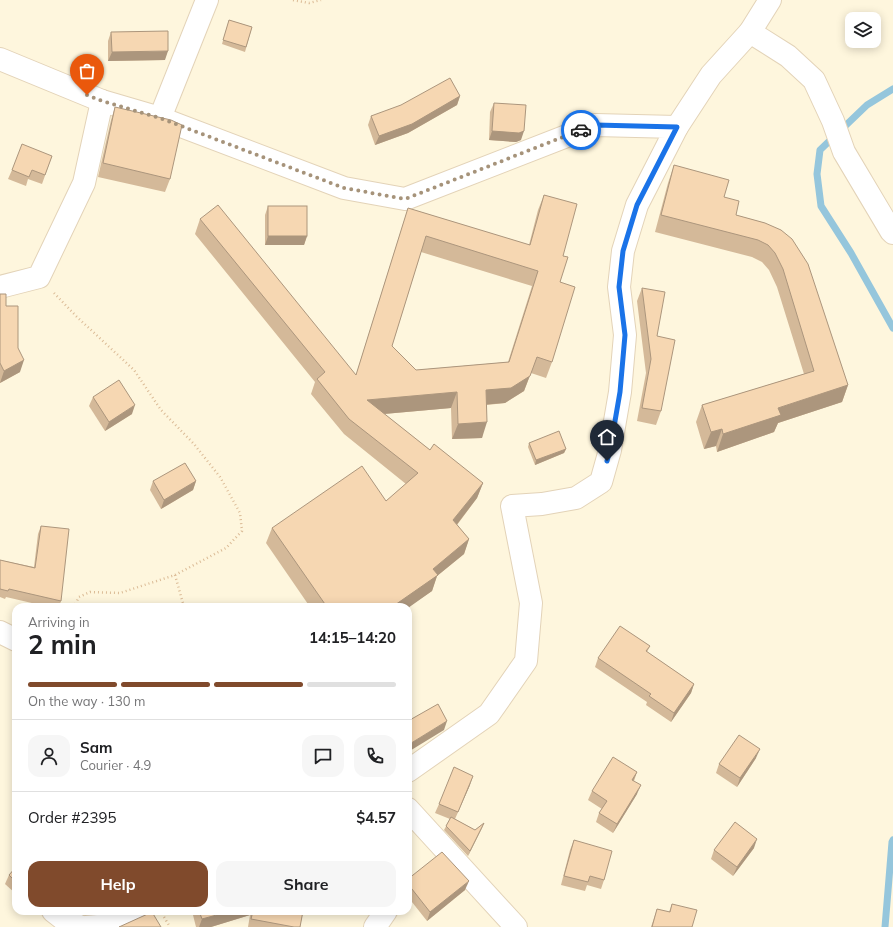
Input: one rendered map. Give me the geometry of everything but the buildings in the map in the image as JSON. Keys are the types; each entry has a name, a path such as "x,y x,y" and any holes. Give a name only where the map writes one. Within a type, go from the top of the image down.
{"street":[{"path":"160,118 207,0"},
{"path":"412,768 489,714 526,661 531,603 512,506 542,504 576,498 601,482 610,450 620,385 625,335 619,287 623,251 637,205 677,127 712,75 750,32 770,0"},
{"path":"750,32 788,56 814,80 833,121 844,152 893,233"},
{"path":"0,59 102,101 160,118 344,188 405,199 595,125 677,127"},
{"path":"0,287 39,277 84,183 102,101"},
{"path":"0,632 12,638"},
{"path":"412,813 516,927"},
{"path":"58,915 81,927"},
{"path":"86,927 110,925 131,915"},
{"path":"375,927 383,915"}],"path":[{"path":"293,0 309,3 321,0"},
{"path":"39,277 76,316 134,370 161,410 194,444 220,476 240,513 242,531 226,548 174,576 120,593 90,592 79,597 76,603"},
{"path":"174,576 183,603"},
{"path":"164,916 170,927"}],"waterway":[{"path":"893,89 867,105 820,150 817,174 821,206 851,253 893,328"},
{"path":"885,927 893,840"}],"way so far":[{"path":"87,95 102,101 160,118 344,188 405,199 581,130"}],"route":[{"path":"581,130 595,125 677,127 637,205 623,251 619,287 625,335 620,392 607,461"}]}
